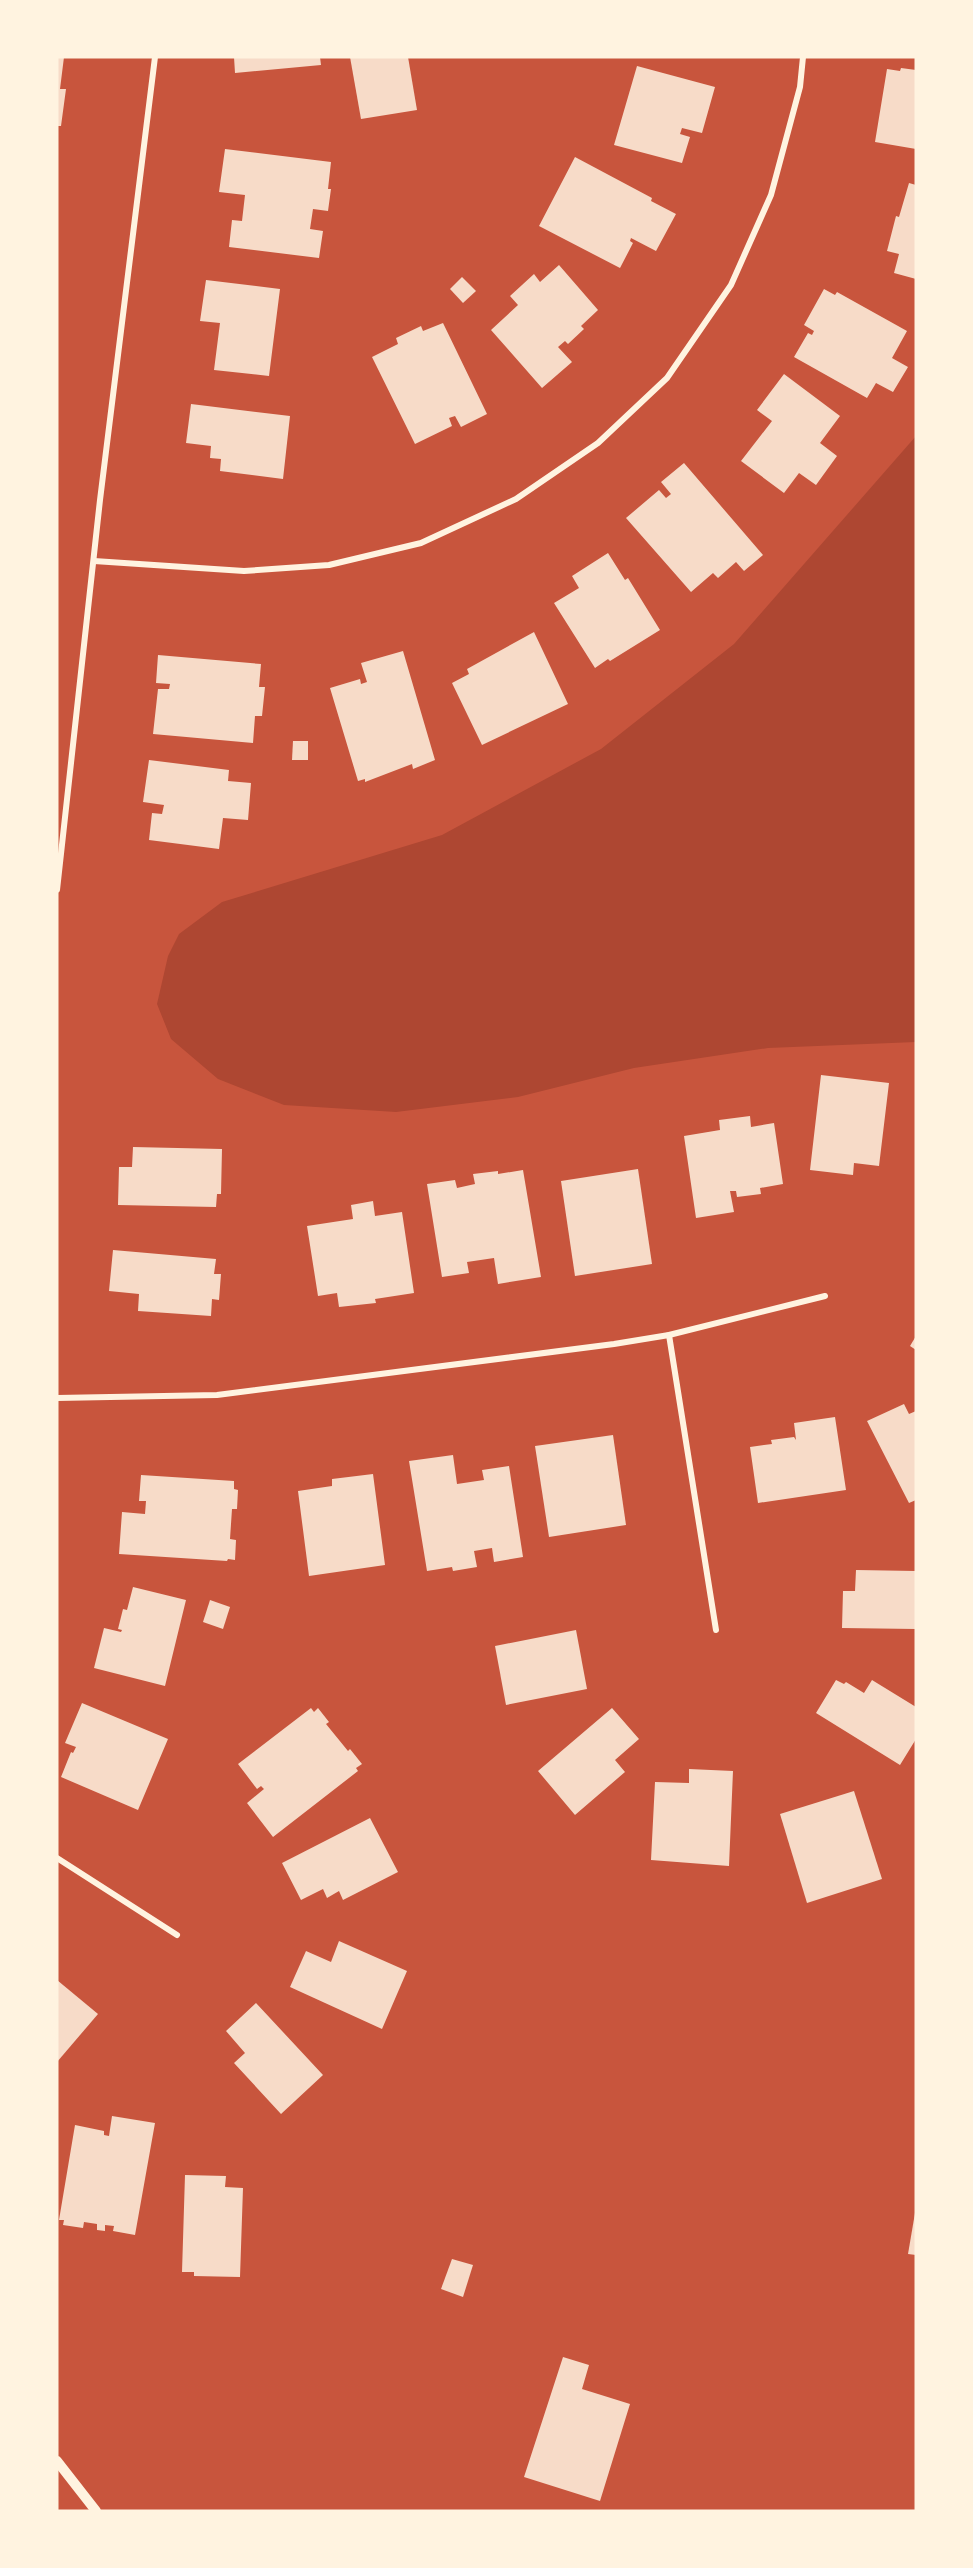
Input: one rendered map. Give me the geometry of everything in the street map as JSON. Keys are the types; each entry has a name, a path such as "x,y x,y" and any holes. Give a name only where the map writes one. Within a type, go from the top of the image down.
{"street":[{"path":"57,890 155,57"},
{"path":"94,561 244,571 329,565 398,549 422,543 516,499 598,443 667,378 731,285 771,195 800,87 803,57"},
{"path":"57,1398 217,1395 669,1335 825,1296"},
{"path":"669,1335 716,1630"},
{"path":"57,1858 177,1935"},
{"path":"57,2461 96,2511"}],"shaded area":[{"path":"916,436 916,1042 768,1048 634,1068 518,1097 396,1112 284,1105 218,1079 171,1039 157,1004 168,956 179,934 222,902 442,835 601,749 734,644"}],"building":[{"path":"57,57 64,57 60,89 66,89 61,126 57,126"},
{"path":"234,57 320,57 321,65 235,73"},
{"path":"350,57 408,57 417,110 361,119"},
{"path":"637,66 715,87 702,133 682,128 680,134 690,137 682,163 614,145"},
{"path":"901,68 916,70 916,149 875,142 887,69 900,71"},
{"path":"225,149 331,162 328,211 313,209 310,229 323,231 319,258 229,247 232,220 242,221 245,195 219,192"},
{"path":"575,157 652,198 651,201 676,214 656,251 631,238 630,241 633,243 620,268 539,226"},
{"path":"909,183 916,185 916,279 894,273 899,254 887,251 896,216 899,217"},
{"path":"559,265 598,310 581,326 584,329 568,344 565,341 558,347 572,362 542,388 491,330 518,305 510,296 534,274 540,282"},
{"path":"462,277 476,291 463,303 450,289"},
{"path":"206,280 280,289 269,376 214,370 220,323 200,321"},
{"path":"824,289 835,295 837,292 907,331 892,358 908,367 893,392 876,383 867,398 794,357 808,333 812,335 814,331 804,325"},
{"path":"443,323 487,414 461,427 455,416 449,418 452,426 415,444 372,357 398,344 396,338 421,326 423,331"},
{"path":"784,374 840,416 820,443 837,456 816,485 799,473 784,493 741,461 772,421 757,410"},
{"path":"191,404 290,416 283,479 220,471 221,459 210,458 211,446 186,443"},
{"path":"684,463 763,555 744,571 736,562 718,578 713,573 691,592 626,518 659,490 666,498 671,494 661,482"},
{"path":"608,553 625,580 628,578 660,630 595,668 554,603 579,588 572,576"},
{"path":"534,632 568,704 482,745 452,683 469,674 467,669"},
{"path":"403,651 435,760 413,769 412,764 365,782 365,779 358,781 330,688 360,679 361,684 367,682 361,663"},
{"path":"158,655 261,664 259,687 265,687 262,716 255,716 253,743 153,734 158,689 169,689 170,684 156,683"},
{"path":"293,741 308,741 308,760 292,760"},
{"path":"149,760 229,770 228,781 251,783 248,820 223,818 219,849 149,840 152,813 162,814 164,805 143,802"},
{"path":"821,1075 889,1083 879,1166 854,1163 853,1175 810,1170"},
{"path":"750,1116 751,1127 774,1123 783,1184 760,1188 761,1194 737,1197 736,1191 730,1191 734,1212 696,1218 684,1136 720,1130 719,1120"},
{"path":"133,1147 222,1149 221,1194 217,1194 216,1207 118,1205 119,1167 132,1167"},
{"path":"638,1169 652,1264 575,1276 561,1181"},
{"path":"523,1170 541,1277 498,1284 494,1258 467,1262 469,1273 442,1277 427,1184 455,1180 457,1188 475,1184 473,1174 498,1171 498,1174"},
{"path":"373,1201 375,1216 402,1212 414,1293 375,1299 376,1303 339,1307 337,1293 318,1296 307,1226 353,1219 351,1205"},
{"path":"113,1250 216,1259 214,1274 221,1274 219,1300 212,1299 211,1316 138,1311 139,1294 109,1291"},
{"path":"916,1336 916,1350 910,1346"},
{"path":"904,1404 909,1414 916,1411 916,1500 909,1503 867,1421"},
{"path":"835,1417 846,1490 758,1503 750,1447 772,1444 771,1440 794,1437 796,1440 794,1423"},
{"path":"613,1435 626,1525 549,1537 535,1446"},
{"path":"453,1455 457,1484 484,1480 482,1470 509,1466 523,1557 494,1562 492,1548 474,1551 477,1567 453,1571 452,1567 427,1571 409,1461"},
{"path":"373,1474 385,1565 309,1576 298,1491 332,1486 332,1479"},
{"path":"141,1475 234,1481 234,1489 238,1490 237,1509 232,1509 230,1539 236,1540 235,1560 119,1554 122,1512 145,1514 146,1501 139,1501"},
{"path":"856,1570 916,1571 916,1629 842,1628 843,1591 855,1591"},
{"path":"133,1587 186,1600 165,1686 94,1668 104,1628 121,1632 122,1630 118,1629 123,1609 127,1610"},
{"path":"210,1600 230,1607 223,1629 203,1622"},
{"path":"576,1630 587,1689 506,1705 495,1646"},
{"path":"836,1680 844,1684 846,1682 864,1693 872,1680 916,1707 916,1739 900,1765 816,1713"},
{"path":"82,1703 168,1739 138,1810 61,1777 71,1752 73,1753 76,1747 65,1743"},
{"path":"311,1708 314,1712 318,1708 329,1722 326,1724 362,1764 356,1768 358,1771 273,1837 247,1803 264,1789 261,1786 257,1789 238,1764"},
{"path":"612,1708 639,1739 615,1760 625,1772 575,1815 538,1771"},
{"path":"689,1769 733,1771 729,1866 651,1860 655,1782 689,1783"},
{"path":"854,1791 882,1879 807,1903 780,1814"},
{"path":"370,1818 398,1872 343,1900 339,1891 327,1898 323,1889 301,1900 282,1863"},
{"path":"339,1941 407,1971 382,2029 290,1987 306,1951 331,1962"},
{"path":"57,1980 98,2014 57,2062"},
{"path":"256,2003 323,2075 281,2114 234,2063 245,2053 226,2031"},
{"path":"112,2116 155,2123 135,2235 113,2231 114,2226 105,2225 105,2231 97,2230 97,2224 84,2222 83,2228 63,2225 64,2220 59,2220 75,2125 104,2131 104,2135 109,2136"},
{"path":"185,2175 226,2176 225,2187 243,2188 240,2277 194,2276 194,2272 182,2272"},
{"path":"916,2213 916,2255 908,2254"},
{"path":"452,2259 473,2265 463,2297 441,2289"},
{"path":"563,2357 589,2365 582,2389 630,2404 600,2501 524,2477"}]}
